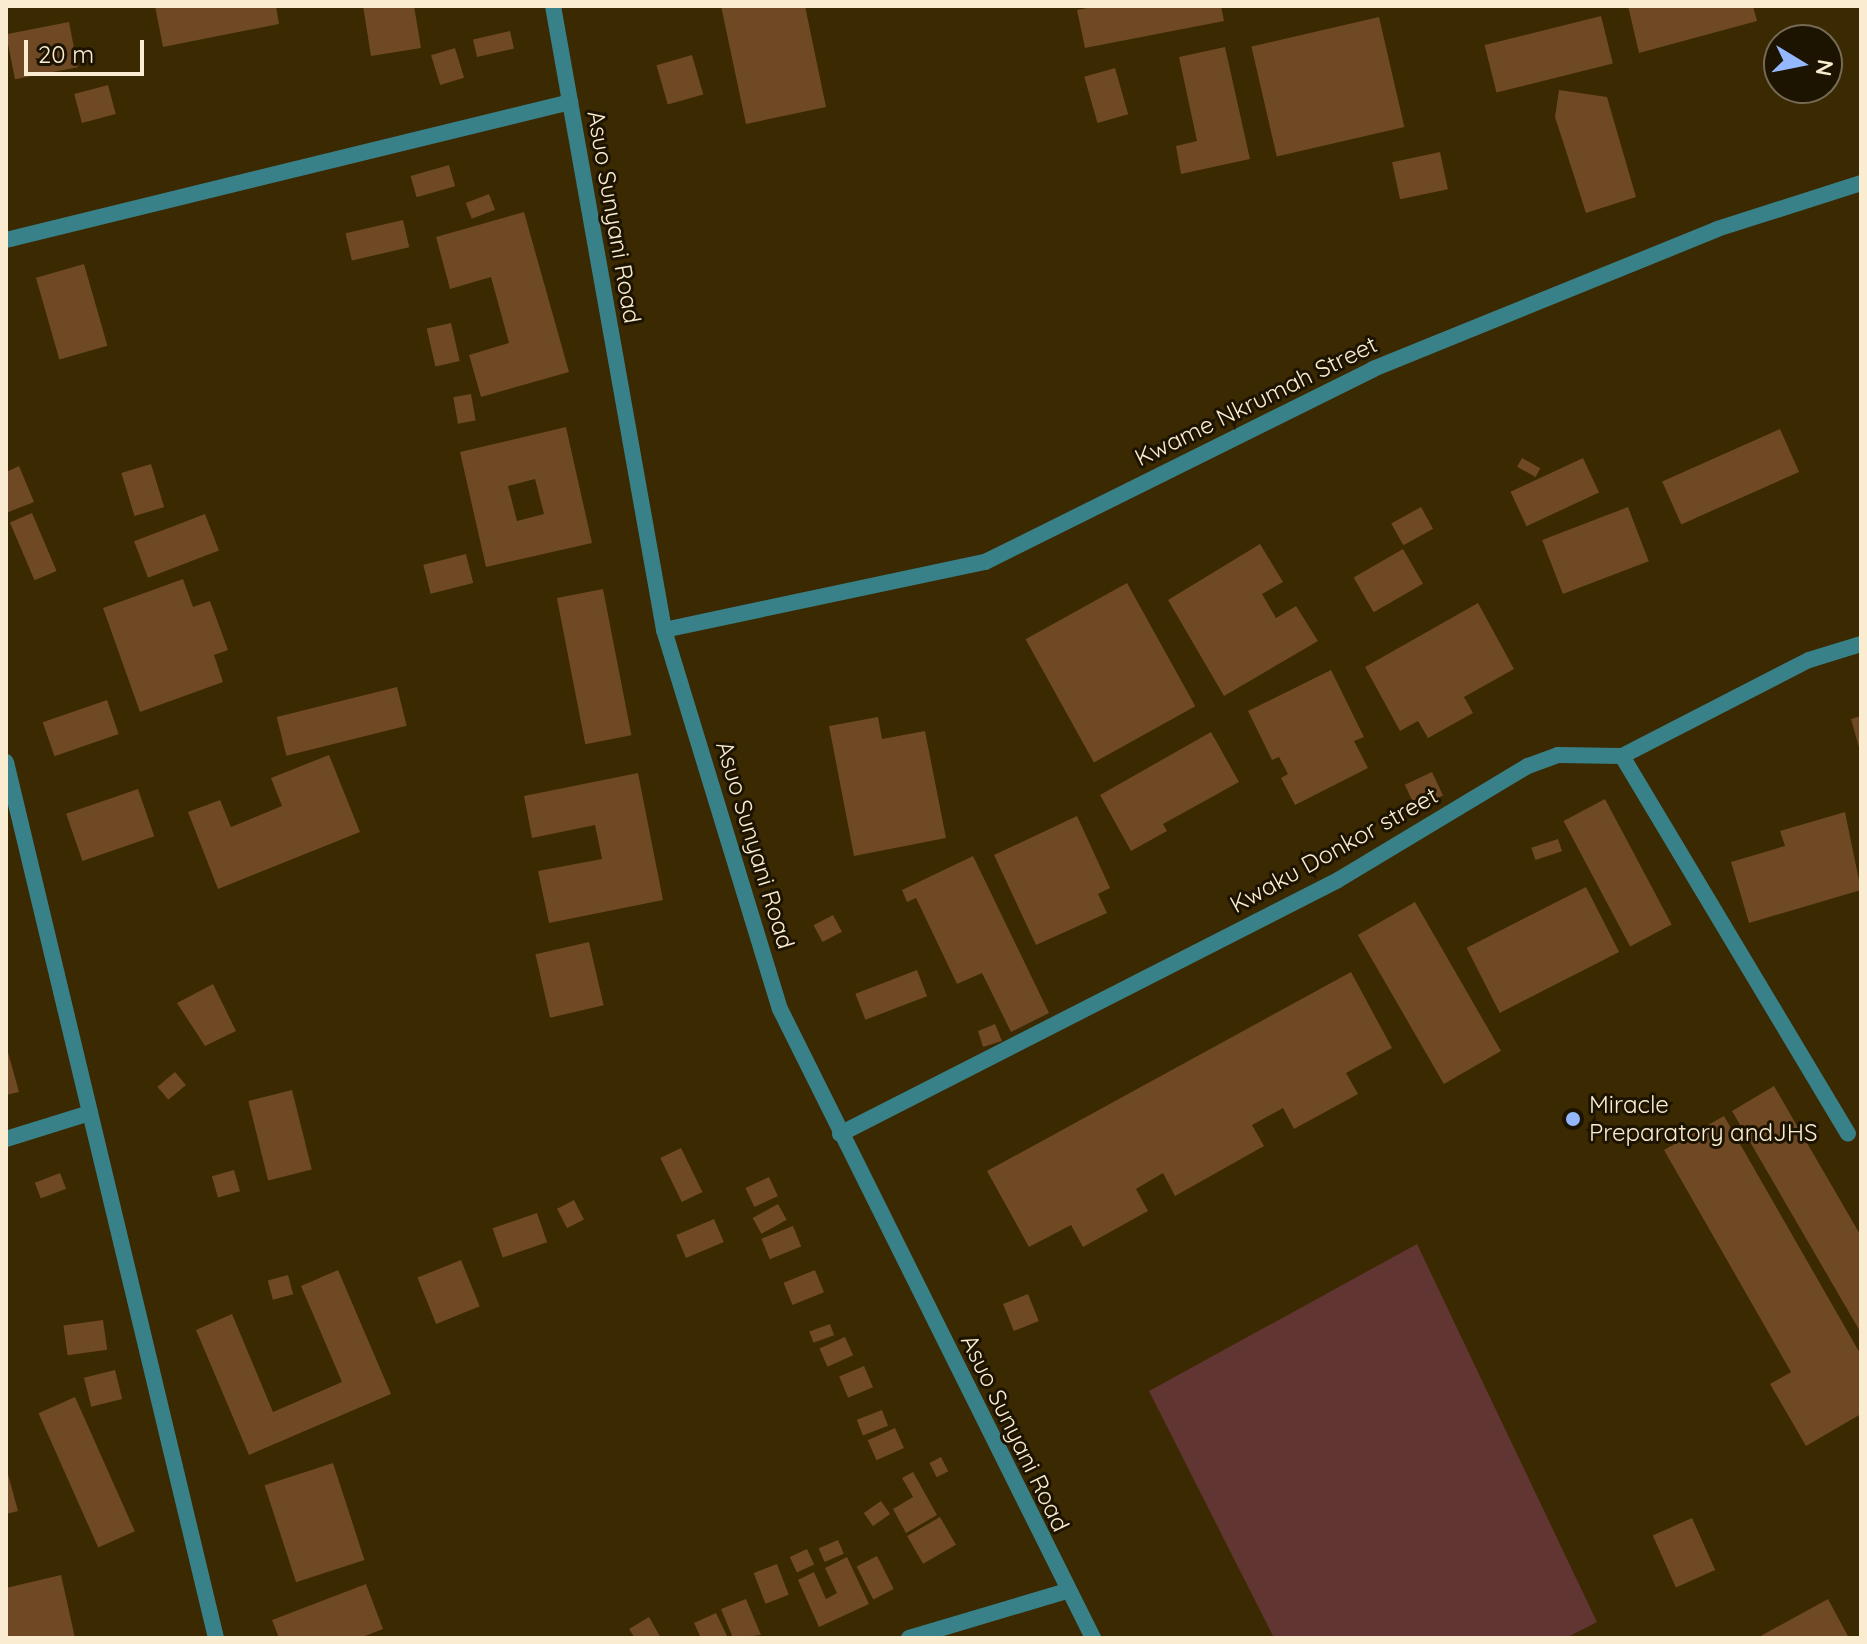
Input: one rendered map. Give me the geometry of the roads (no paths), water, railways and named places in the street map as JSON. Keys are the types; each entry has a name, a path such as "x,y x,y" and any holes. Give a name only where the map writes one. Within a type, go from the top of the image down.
{"street":[{"name":"Asuo Sunyani Road","path":"553,6 664,630 780,1009 1093,1638"},
{"path":"6,240 570,102"},
{"name":"Kwame Nkrumah Street","path":"664,630 985,562 1373,369 1717,229 1861,183"},
{"name":"Kwaku Donkor street","path":"840,1134 1338,880 1528,766 1558,755 1622,756 1809,660 1861,644"},
{"path":"1622,756 1848,1133"},
{"path":"6,762 216,1638"},
{"path":"6,1139 90,1113"},
{"path":"909,1638 1067,1591"}],"place":[{"name":"Miracle Preparatory andJHS","path":"1573,1119"}]}
